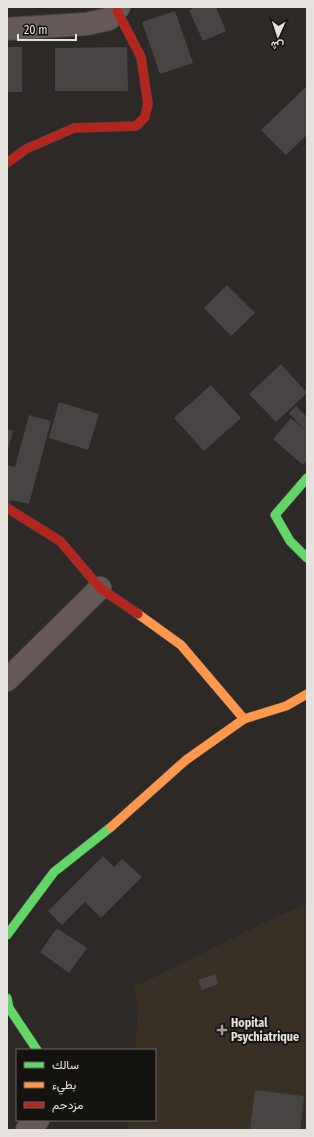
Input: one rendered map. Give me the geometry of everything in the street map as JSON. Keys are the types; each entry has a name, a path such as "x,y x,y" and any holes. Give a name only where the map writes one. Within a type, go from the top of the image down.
{"street":[{"path":"7,29 86,24 109,19 118,9 141,57 148,104 145,117 136,126 74,128 26,149 7,163"},
{"path":"307,478 275,515 290,541 307,558"},
{"path":"7,508 60,541 100,588 181,645 244,720"},
{"path":"7,680 100,588"},
{"path":"7,935 54,872 122,819 186,760 244,720 286,706 307,694"},
{"path":"7,998 9,1008 36,1049"},
{"path":"27,1130 37,1121"}],"shaded area":[{"name":"Hopital Psychiatrique","path":"307,904 307,1130 127,1130 128,1121 156,1121 156,1049 135,1049 138,1011 134,987 282,914"}],"building":[{"path":"196,7 216,7 226,31 203,41 189,10"},
{"path":"175,11 193,63 160,74 142,22"},
{"path":"7,47 22,47 22,92 7,92"},
{"path":"127,47 128,91 55,91 55,48"},
{"path":"307,86 307,135 286,155 261,130"},
{"path":"227,285 255,313 231,336 204,308"},
{"path":"281,364 307,393 276,422 249,394"},
{"path":"211,385 241,418 204,451 174,418"},
{"path":"59,402 99,414 88,450 49,438"},
{"path":"296,406 307,417 307,460 303,465 273,439 291,418 304,429 289,413"},
{"path":"29,415 51,421 29,504 11,500 7,513 7,465 15,467"},
{"path":"7,429 13,431 7,453"},
{"path":"103,856 114,867 122,859 142,877 101,918 85,902 62,925 48,911"},
{"path":"57,928 87,948 69,973 40,952"},
{"path":"215,974 218,984 202,990 198,980"},
{"path":"255,1090 304,1096 300,1130 250,1130"}],"traffic: fast":[{"path":"307,478 275,515 290,541 307,558"},
{"path":"7,935 54,872 111,827"},
{"path":"7,998 9,1008 36,1049"}],"traffic: slow":[{"path":"138,614 181,645 244,719"},
{"path":"111,827 186,760 244,719 286,706 307,694"}],"traffic: jam":[{"path":"7,163 26,149 74,128 136,126 145,117 148,104 141,57 117,11"},
{"path":"7,508 60,541 100,588 138,614"}],"place":[{"name":"Hopital Psychiatrique","path":"222,1030"}]}
